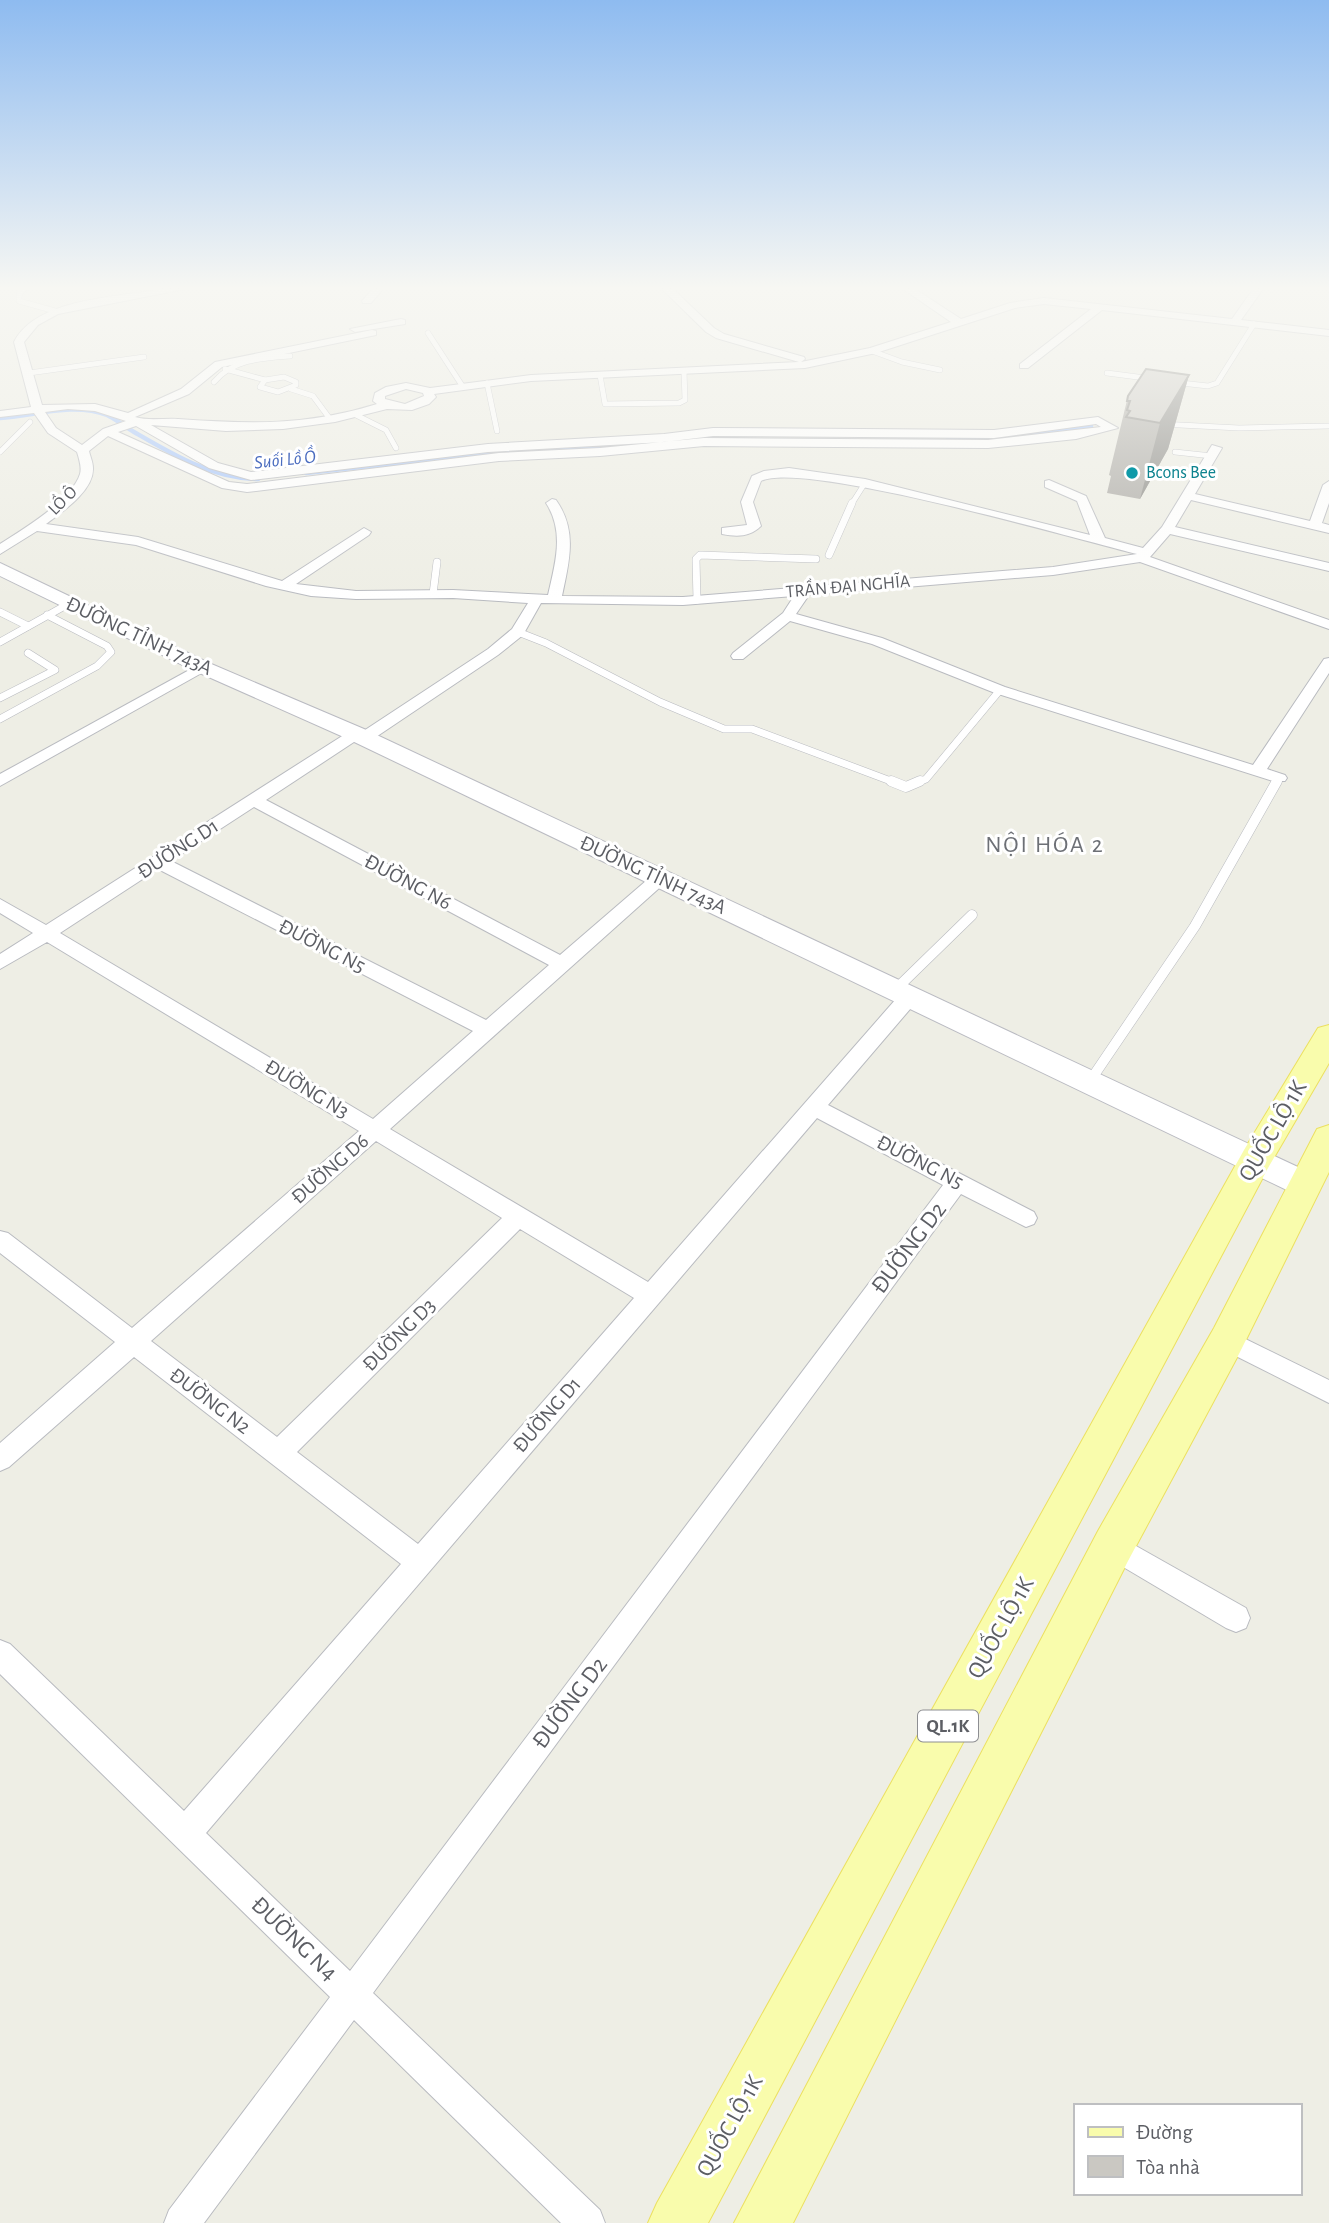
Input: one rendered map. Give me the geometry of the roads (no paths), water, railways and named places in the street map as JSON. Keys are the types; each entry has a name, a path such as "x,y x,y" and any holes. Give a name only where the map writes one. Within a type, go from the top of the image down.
{"main road":[{"name":"ĐƯỜNG TỈNH 743A","path":"0,569 202,667 360,736 1304,1184"},
{"name":"QUỐC LỘ 1K","path":"677,2223 1256,1159 1329,1036"},
{"name":"QL.1K","path":"762,2223 1113,1546 1227,1340 1329,1138"}],"street":[{"path":"31,393 38,417 64,442 83,450 178,393"},
{"path":"385,393 378,398 387,405"},
{"path":"121,425 156,419 244,428 330,419 356,415 387,405 406,407 422,404 430,397 428,393"},
{"path":"0,424 82,406 107,409 121,425 226,485 247,488 499,457 600,452 704,442 823,437 994,434 1098,420 1112,428 1076,435 988,444 823,437 713,432 664,438 488,448 251,476 225,471 121,425"},
{"path":"0,414 38,417"},
{"name":"LỒ Ô","path":"0,550 36,527 81,484 87,469 83,450"},
{"path":"1144,556 1167,529 1214,452"},
{"path":"727,531 752,530 754,522 747,502 756,479 765,475 807,474 864,483 1100,540 1329,625"},
{"path":"1049,484 1082,499 1100,540"},
{"path":"1315,525 1329,485"},
{"path":"1189,496 1329,529"},
{"path":"552,503 563,518 564,529 561,569 554,600"},
{"name":"TRẦN ĐẠI NGHĨA","path":"36,527 138,541 284,586 311,592 356,595 433,594 554,600 697,600 1053,570 1144,556"},
{"path":"1167,529 1329,566"},
{"path":"284,586 364,532"},
{"path":"738,656 788,616 804,592"},
{"path":"360,736 470,670 518,632 537,599"},
{"path":"788,616 884,644 1000,690 1279,778"},
{"path":"1257,771 1329,662"},
{"path":"0,781 202,667"},
{"name":"ĐƯỜNG D1","path":"0,963 254,800 360,736"},
{"name":"ĐƯỜNG N6","path":"254,800 562,964"},
{"name":"ĐƯỜNG N5","path":"158,862 486,1030"},
{"name":"ĐƯỜNG D6","path":"0,1459 660,878"},
{"name":"ĐƯỜNG N3","path":"0,905 651,1296"},
{"name":"ĐƯỜNG D1","path":"185,1834 814,1107 903,993"},
{"name":"ĐƯỜNG N5","path":"814,1107 1027,1217"},
{"name":"ĐƯỜNG D2","path":"182,2223 958,1182"},
{"name":"ĐƯỜNG D3","path":"279,1453 519,1216"},
{"name":"ĐƯỜNG N2","path":"0,1240 421,1562"},
{"path":"1227,1340 1329,1392"},
{"path":"1113,1546 1236,1618"},
{"name":"ĐƯỜNG N4","path":"0,1654 587,2223"}],"lane":[{"path":"302,393 313,396 330,419"},
{"path":"489,393 497,431"},
{"path":"603,393 605,404 679,403 685,400 685,393"},
{"path":"356,415 387,430 393,435 396,448"},
{"path":"0,452 38,417"},
{"path":"1147,424 1239,428 1329,426"},
{"path":"1175,453 1214,452"},
{"path":"829,555 847,510 864,483"},
{"path":"697,600 696,559 700,555 816,559"},
{"path":"433,594 437,562"},
{"path":"0,642 70,603"},
{"path":"0,612 28,626"},
{"path":"0,719 97,667 111,652 107,646 47,615"},
{"path":"518,632 546,643 651,698 724,729 752,729 906,787 926,779 1000,690"},
{"path":"28,653 71,681"},
{"path":"0,698 55,670"},
{"path":"1090,1081 1195,926 1279,778"},
{"path":"903,993 972,915"}],"waterway":[{"name":"Suối Lồ Ồ","path":"0,418 67,410 94,411 107,415 193,464 225,475 258,479"},
{"name":"Suối Lồ Ồ","path":"948,438 1001,439 1091,426"},
{"name":"Suối Lồ Ồ","path":"306,473 492,453 634,444"}],"place":[{"name":"Bcons Bee","path":"1132,473"}],"district":[{"name":"NỘI HÓA 2","path":"1045,845"}]}
